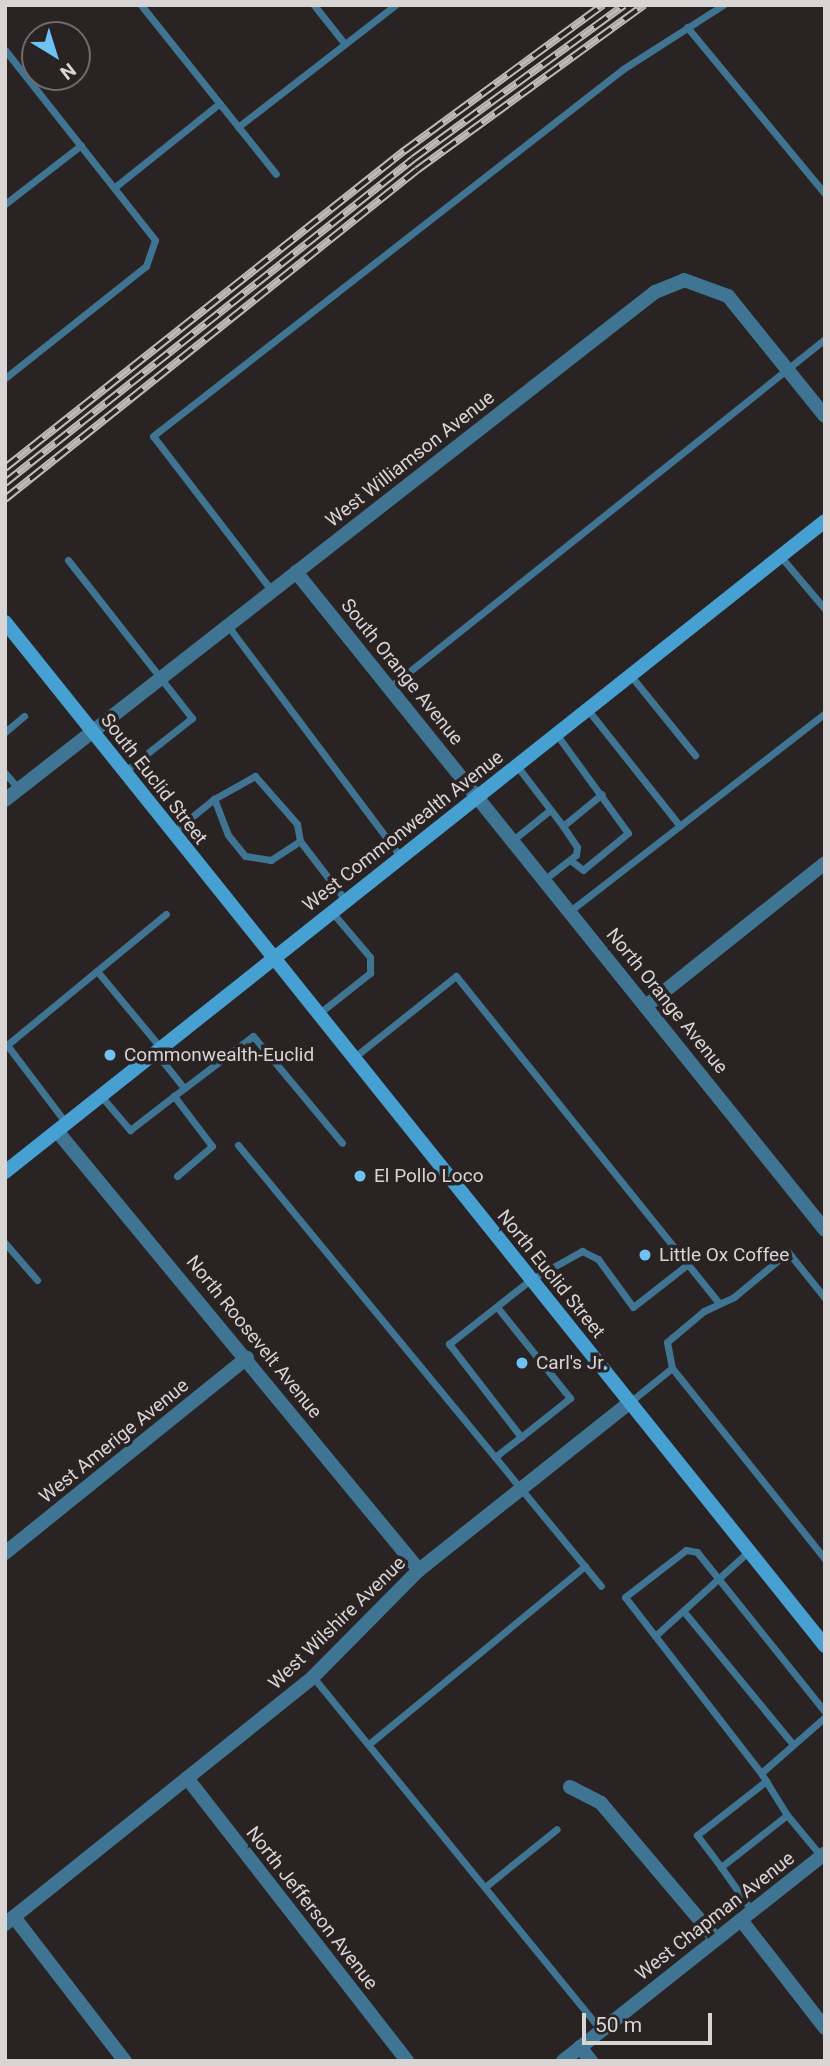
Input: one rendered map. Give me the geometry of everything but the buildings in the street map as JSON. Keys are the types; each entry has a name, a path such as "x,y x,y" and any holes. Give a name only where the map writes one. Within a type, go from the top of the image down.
{"main road":[{"name":"West Commonwealth Avenue","path":"5,1172 825,521"},
{"name":"South Euclid Street","path":"5,622 272,960"},
{"name":"North Euclid Street","path":"272,960 825,1646"}],"street":[{"name":"West Williamson Avenue","path":"5,800 655,292 684,280 728,296 825,416"},
{"name":"South Orange Avenue","path":"296,572 478,796"},
{"name":"North Orange Avenue","path":"478,796 825,1230"},
{"path":"646,1006 824,866"},
{"name":"North Roosevelt Avenue","path":"62,1127 419,1570"},
{"name":"West Amerige Avenue","path":"5,1553 247,1358"},
{"name":"West Wilshire Avenue","path":"10,1921 313,1677 419,1570 630,1402"},
{"name":"North Jefferson Avenue","path":"187,1778 407,2061"},
{"path":"570,1787 601,1803 716,1939"},
{"name":"West Chapman Avenue","path":"563,2061 823,1854"},
{"path":"746,1915 825,2028"},
{"path":"10,1921 125,2061"},
{"path":"580,2047 591,2061"}],"lane":[{"path":"141,5 276,174"},
{"path":"314,5 344,43"},
{"path":"377,18 382,5"},
{"path":"238,127 395,5"},
{"path":"272,591 153,436 623,69 723,5"},
{"path":"687,27 825,194"},
{"path":"5,50 155,240 152,258 5,378"},
{"path":"115,187 220,103"},
{"path":"5,204 81,145"},
{"path":"390,687 825,339"},
{"path":"781,556 824,609"},
{"path":"68,560 192,718 124,772"},
{"path":"227,626 401,857"},
{"path":"630,675 695,755"},
{"path":"588,709 680,826"},
{"path":"570,911 825,713"},
{"path":"5,732 24,716"},
{"path":"556,734 628,833 583,870 570,860"},
{"path":"517,766 578,847 570,860 545,879"},
{"path":"5,773 19,789"},
{"path":"172,833 214,799 256,776 298,824 300,841 346,901"},
{"path":"563,826 602,794"},
{"path":"214,799 228,835 245,856 271,860 300,841"},
{"path":"513,840 550,810"},
{"path":"317,1016 370,973 370,957 332,912"},
{"path":"62,1127 8,1045 166,914"},
{"path":"97,971 184,1088"},
{"path":"352,1059 456,976 718,1302"},
{"path":"101,1096 130,1130 253,1036 342,1143"},
{"path":"174,1096 212,1146 177,1176"},
{"path":"238,1145 601,1587"},
{"path":"5,1243 37,1280"},
{"path":"521,1437 449,1344 530,1280 582,1251 598,1259 634,1307 688,1264"},
{"path":"825,1298 788,1252 734,1297 718,1302 667,1342 671,1368 825,1559"},
{"path":"495,1457 570,1398 497,1307"},
{"path":"630,1402 671,1368"},
{"path":"761,1773 825,1714 697,1552 686,1550 625,1597 761,1773 787,1815 823,1854"},
{"path":"655,1636 720,1582 748,1552"},
{"path":"369,1744 584,1566"},
{"path":"685,1613 792,1742"},
{"path":"313,1677 601,2031"},
{"path":"746,1915 721,1867 697,1835 766,1782"},
{"path":"721,1867 787,1815"},
{"path":"485,1887 557,1829"}],"railway":[{"path":"5,468 404,151 603,5"},
{"path":"5,483 413,159 624,5"},
{"path":"5,499 417,170 644,5"}],"place":[{"name":"Commonwealth-Euclid","path":"110,1055"},
{"name":"El Pollo Loco","path":"360,1176"},
{"name":"Little Ox Coffee","path":"645,1255"},
{"name":"Carl's Jr.","path":"522,1363"}]}
